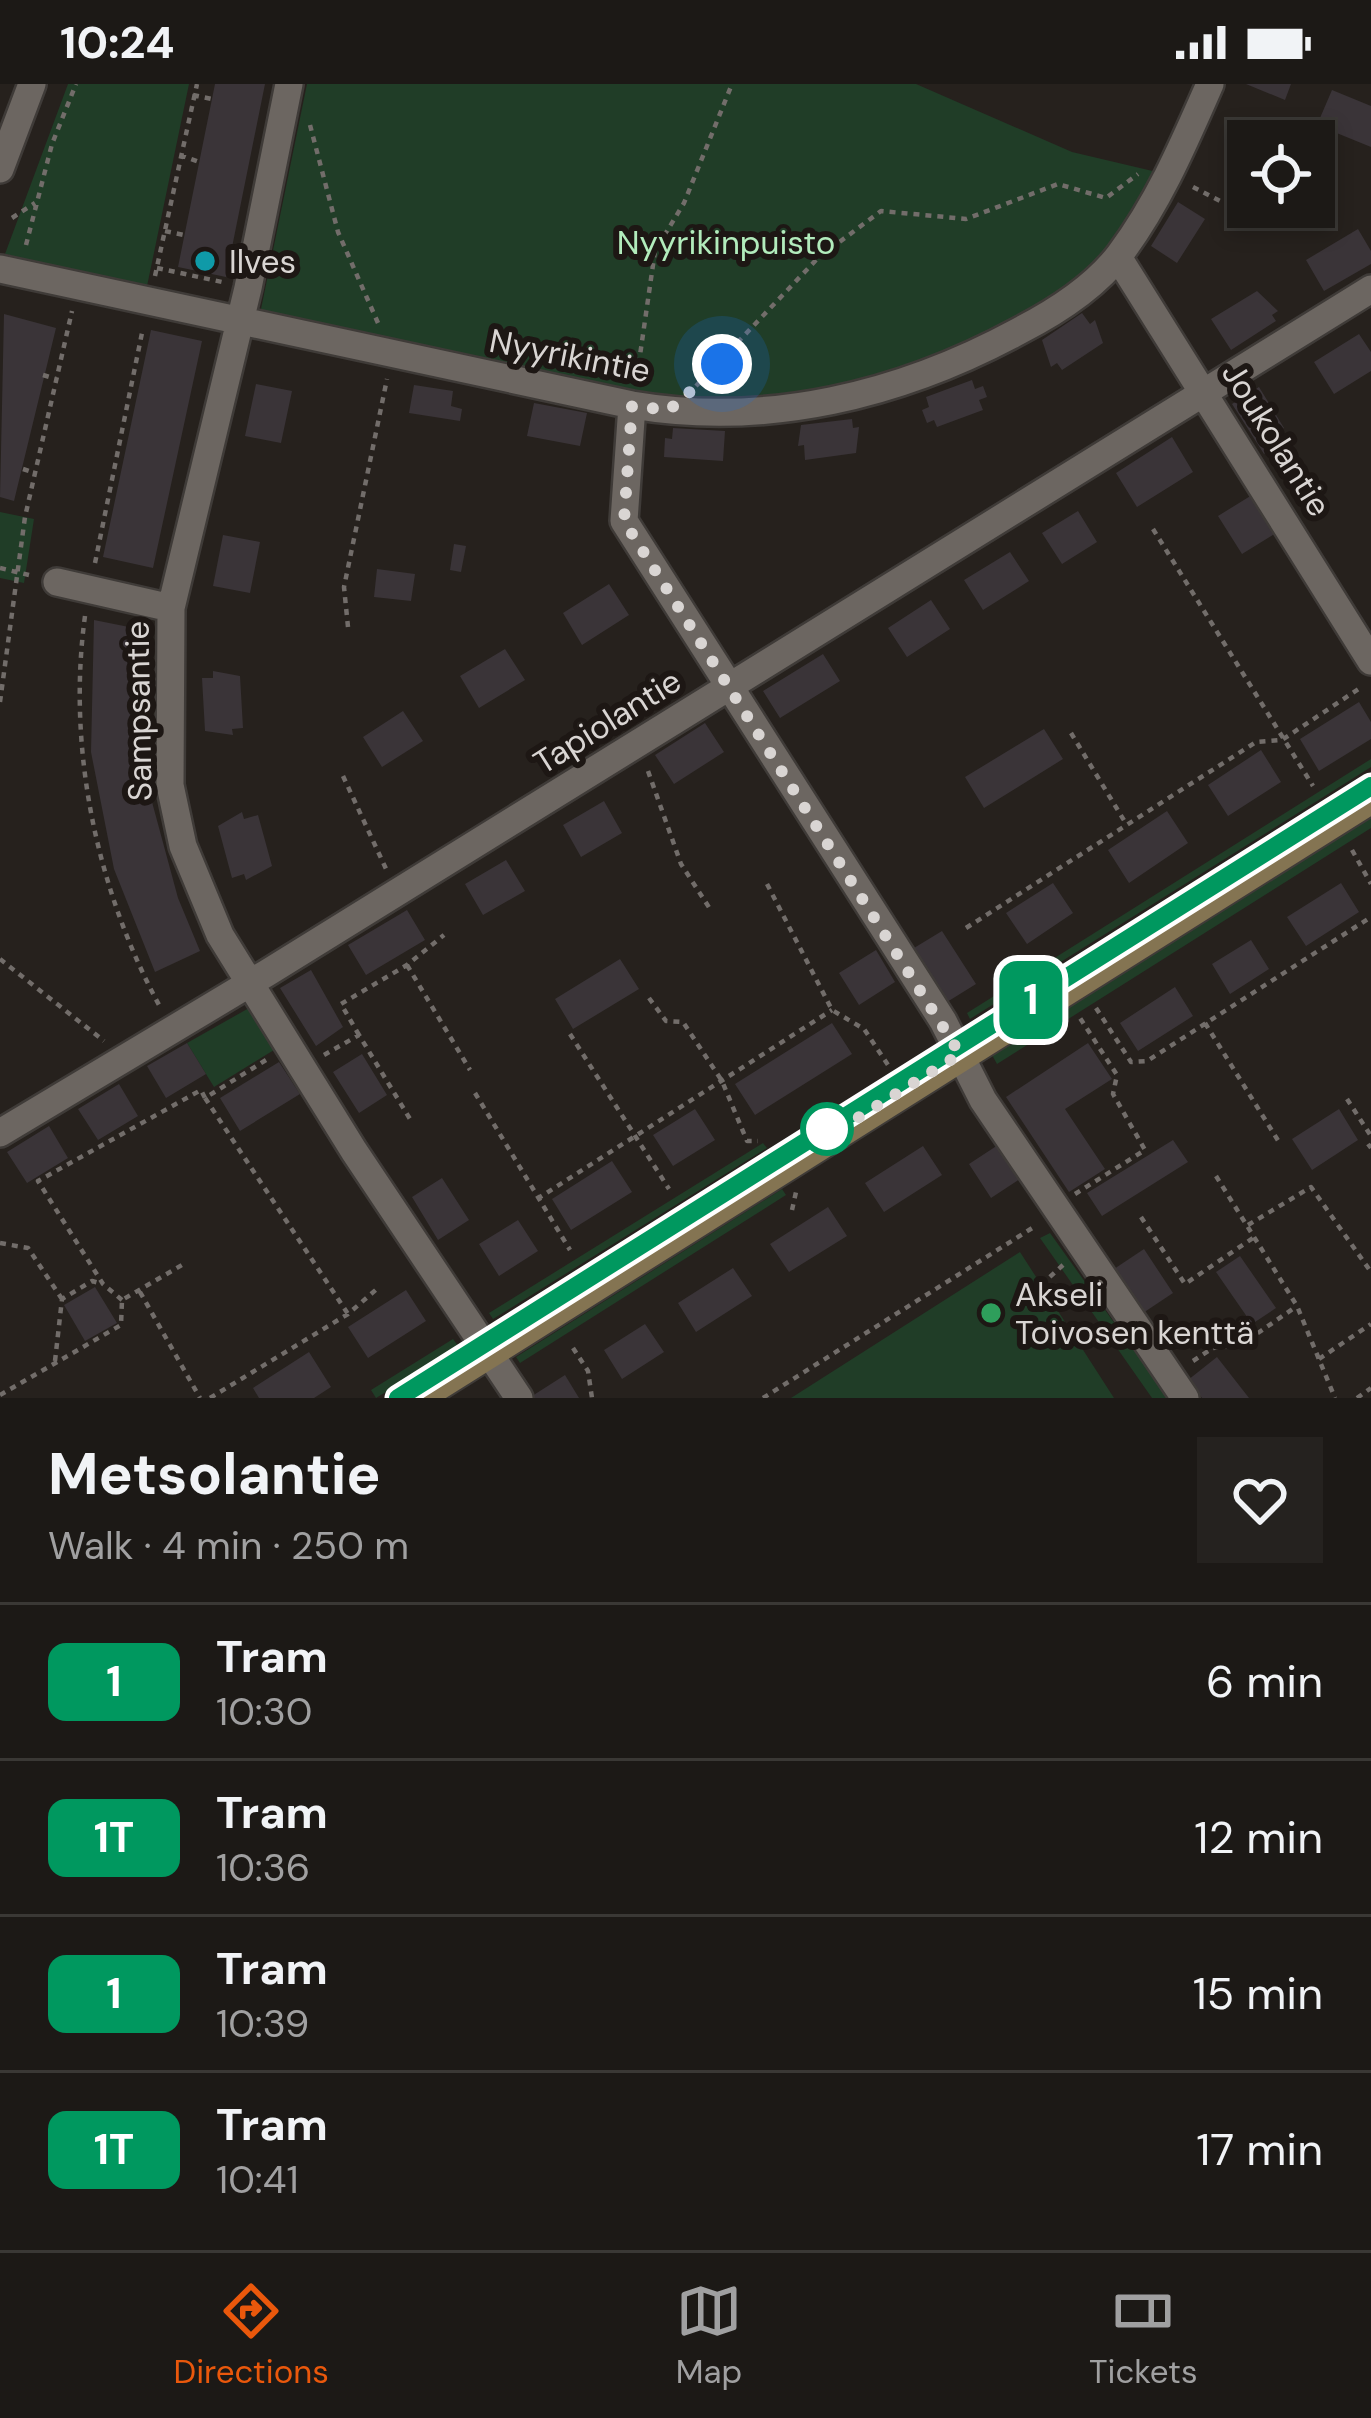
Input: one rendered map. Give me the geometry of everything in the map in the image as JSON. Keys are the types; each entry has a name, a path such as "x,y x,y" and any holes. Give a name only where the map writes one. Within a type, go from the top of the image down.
{"street":[{"path":"0,169 32,84"},
{"name":"Sampsantie","path":"289,84 248,288 171,608 170,785 183,846 220,934 519,1398"},
{"name":"Nyyrikintie","path":"11,272 632,406 725,413 796,408 873,394 957,365 1053,313 1118,257 1174,166 1210,84"},
{"name":"Joukolantie","path":"1118,257 1370,671"},
{"name":"Tapiolantie","path":"0,1132 173,1031 1371,289"},
{"path":"632,406 624,521 960,1054 983,1100 1177,1387"},
{"path":"57,582 171,608"},
{"path":"412,1398 1371,795"}],"path":[{"path":"11,272 76,84"},
{"path":"173,1031 134,950 91,818 82,747 81,658 90,589 197,84"},
{"path":"632,406 655,251 684,203 732,84"},
{"path":"193,95 212,99"},
{"path":"306,108 338,232 392,355 344,586 348,627"},
{"path":"180,155 200,162"},
{"path":"669,410 722,364 818,258 880,211 966,219 1058,184 1106,198 1138,175 1174,166 1220,201"},
{"path":"12,218 35,202"},
{"path":"165,231 184,236"},
{"path":"157,268 248,288"},
{"path":"0,702 35,472 77,288"},
{"path":"43,375 56,379"},
{"path":"23,469 35,472"},
{"path":"1153,529 1312,786"},
{"path":"0,568 57,582"},
{"path":"81,658 90,662"},
{"path":"966,928 1256,742 1282,740 1370,671"},
{"path":"1071,733 1125,822"},
{"path":"82,747 91,748"},
{"path":"644,762 681,864 712,912"},
{"path":"344,776 397,892"},
{"path":"91,818 102,816"},
{"path":"1352,850 1371,884"},
{"path":"107,876 115,873"},
{"path":"767,884 832,1010 865,1029 879,1051"},
{"path":"1096,1008 1131,1062 1147,1061 1371,917"},
{"path":"410,1119 340,1004 407,965 444,935"},
{"path":"134,950 143,946"},
{"path":"0,959 124,1058"},
{"path":"407,965 470,1070"},
{"path":"649,998 666,1021 683,1022 722,1081 747,1141"},
{"path":"537,1199 832,1010"},
{"path":"763,1398 1145,1150 1113,1094 1118,1075 1080,1018"},
{"path":"1205,1023 1279,1142"},
{"path":"570,1034 669,1189"},
{"path":"317,1058 359,1035"},
{"path":"206,1098 288,1046"},
{"path":"122,1300 103,1284 38,1180 201,1090 348,1314"},
{"path":"475,1093 570,1250"},
{"path":"1347,1099 1370,1142"},
{"path":"1216,1176 1297,1306 1335,1398"},
{"path":"1248,1225 1311,1187 1371,1272"},
{"path":"1141,1217 1185,1284 1255,1237"},
{"path":"0,1243 28,1249 62,1299 55,1363"},
{"path":"122,1300 182,1265"},
{"path":"62,1299 92,1281 103,1284"},
{"path":"210,1398 348,1314 378,1288"},
{"path":"140,1292 200,1398"},
{"path":"0,1395 121,1325 122,1300"},
{"path":"1177,1387 1213,1348 1242,1344 1297,1306"},
{"path":"1076,1340 1119,1313"},
{"path":"1319,1359 1371,1324"},
{"path":"573,1348 588,1371 592,1398"},
{"path":"1357,1398 1371,1388"},
{"path":"226,1389 232,1398"}],"green space":[{"path":"68,84 189,84 146,291 5,254"},
{"name":"Nyyrikinpuisto","path":"307,84 916,84 1072,152 1161,173 1111,250 1048,302 984,342 870,383 726,404 649,394 260,314"},
{"path":"0,512 34,519 24,583 0,578"},
{"path":"1371,759 1371,767 970,1019 967,1013"},
{"path":"1371,815 1371,828 997,1064 992,1055"},
{"path":"249,1008 274,1050 214,1087 187,1043"},
{"path":"763,1143 767,1148 493,1319 489,1313"},
{"path":"782,1189 786,1195 520,1363 516,1357"},
{"path":"1050,1233 1168,1398 1152,1398 1040,1238"},
{"name":"Akseli Toivosen kenttä","path":"1020,1252 1114,1398 791,1398"},
{"path":"453,1339 459,1347 376,1398 371,1390"}],"building":[{"path":"215,84 265,84 226,277 178,267"},
{"path":"1246,84 1291,84 1285,100"},
{"path":"1332,90 1371,106 1371,147 1335,132 1335,120 1319,120"},
{"path":"1178,202 1205,219 1177,263 1151,246"},
{"path":"1358,229 1371,251 1371,264 1324,291 1306,260"},
{"path":"1257,291 1278,311 1272,315 1276,321 1231,350 1211,319"},
{"path":"1082,313 1090,324 1095,320 1103,343 1062,370 1057,363 1051,367 1042,340"},
{"path":"4,314 56,328 14,501 0,497"},
{"path":"151,330 202,341 153,568 103,557"},
{"path":"1359,334 1371,352 1371,371 1334,394 1314,362"},
{"path":"972,380 975,389 983,386 987,397 979,400 983,410 937,427 934,420 927,423 922,410 929,407 926,397"},
{"path":"256,384 292,391 281,443 245,436"},
{"path":"414,385 453,391 451,406 462,409 460,421 409,413"},
{"path":"1259,387 1284,428 1278,432 1284,441 1264,454 1232,404"},
{"path":"534,403 587,413 580,446 527,436"},
{"path":"852,419 853,428 859,427 856,453 805,460 804,445 798,446 801,425"},
{"path":"673,428 725,431 723,461 664,457 665,438 672,439"},
{"path":"1172,437 1193,472 1137,507 1116,473"},
{"path":"1252,495 1276,533 1242,554 1218,516"},
{"path":"1078,511 1097,542 1062,564 1042,533"},
{"path":"223,535 260,542 250,593 213,586"},
{"path":"454,544 466,546 461,572 450,570"},
{"path":"1010,552 1029,581 983,610 964,580"},
{"path":"377,569 415,574 411,601 374,597"},
{"path":"609,584 629,615 582,645 563,613"},
{"path":"931,600 950,629 907,657 888,628"},
{"path":"94,620 144,630 144,742 152,802 178,898 200,951 155,972 114,869 91,752"},
{"path":"505,649 525,680 479,708 460,676"},
{"path":"823,654 840,681 780,718 763,691"},
{"path":"213,671 240,676 243,728 232,729 233,735 205,731 202,678 213,678"},
{"path":"1359,702 1371,722 1371,739 1319,771 1300,739"},
{"path":"403,711 423,741 382,767 363,737"},
{"path":"705,723 724,752 674,784 655,755"},
{"path":"1044,729 1063,759 984,808 965,777"},
{"path":"1261,750 1281,782 1228,816 1208,785"},
{"path":"604,801 622,833 581,857 563,825"},
{"path":"1167,811 1188,843 1129,883 1108,850"},
{"path":"242,812 244,819 258,815 272,866 246,880 244,874 232,878 218,826"},
{"path":"506,860 525,891 483,915 465,884"},
{"path":"1053,883 1073,913 1027,944 1006,913"},
{"path":"1341,883 1359,912 1306,946 1287,917"},
{"path":"407,910 425,940 366,975 348,945"},
{"path":"942,931 976,984 947,1002 914,948"},
{"path":"1251,940 1269,969 1230,994 1212,964"},
{"path":"876,950 895,982 859,1005 839,973"},
{"path":"620,959 639,989 573,1029 555,999"},
{"path":"311,970 343,1027 316,1046 280,988"},
{"path":"1175,987 1193,1016 1138,1051 1120,1023"},
{"path":"832,1023 852,1054 755,1115 735,1084"},
{"path":"187,1043 206,1074 166,1098 147,1066"},
{"path":"1088,1043 1112,1079 1065,1109 1105,1169 1069,1192 1006,1097"},
{"path":"362,1054 387,1095 359,1113 333,1072"},
{"path":"279,1062 300,1094 240,1131 220,1098"},
{"path":"119,1084 138,1116 98,1140 78,1109"},
{"path":"695,1109 715,1140 673,1166 653,1135"},
{"path":"1339,1109 1358,1140 1312,1170 1292,1139"},
{"path":"49,1126 68,1158 27,1183 7,1152"},
{"path":"1173,1140 1188,1162 1102,1216 1087,1193"},
{"path":"998,1145 1020,1179 991,1198 969,1164"},
{"path":"923,1146 942,1175 884,1212 865,1183"},
{"path":"612,1161 632,1192 571,1230 552,1199"},
{"path":"442,1178 469,1220 438,1240 412,1197"},
{"path":"828,1207 847,1236 789,1272 770,1244"},
{"path":"518,1220 538,1251 499,1276 479,1244"},
{"path":"1144,1249 1173,1293 1143,1313 1114,1269"},
{"path":"1240,1256 1276,1308 1252,1324 1216,1272"},
{"path":"733,1268 752,1296 696,1332 678,1303"},
{"path":"95,1287 117,1323 85,1341 64,1305"},
{"path":"406,1290 426,1321 368,1358 348,1327"},
{"path":"645,1324 664,1352 622,1379 604,1350"},
{"path":"309,1352 331,1387 314,1398 259,1398 253,1388"},
{"path":"1217,1357 1249,1398 1202,1398 1188,1380"},
{"path":"565,1375 579,1398 529,1398"}],"tram line":[{"path":"398,1398 1371,786"},
{"name":"1","path":"398,1398 1371,786"}],"place":[{"name":"Ilves","path":"205,261"},
{"name":"Akseli Toivosen kenttä","path":"991,1313"}],"route":[{"path":"722,364 669,410 632,406 624,521 960,1054 843,1127 827,1129"}]}
